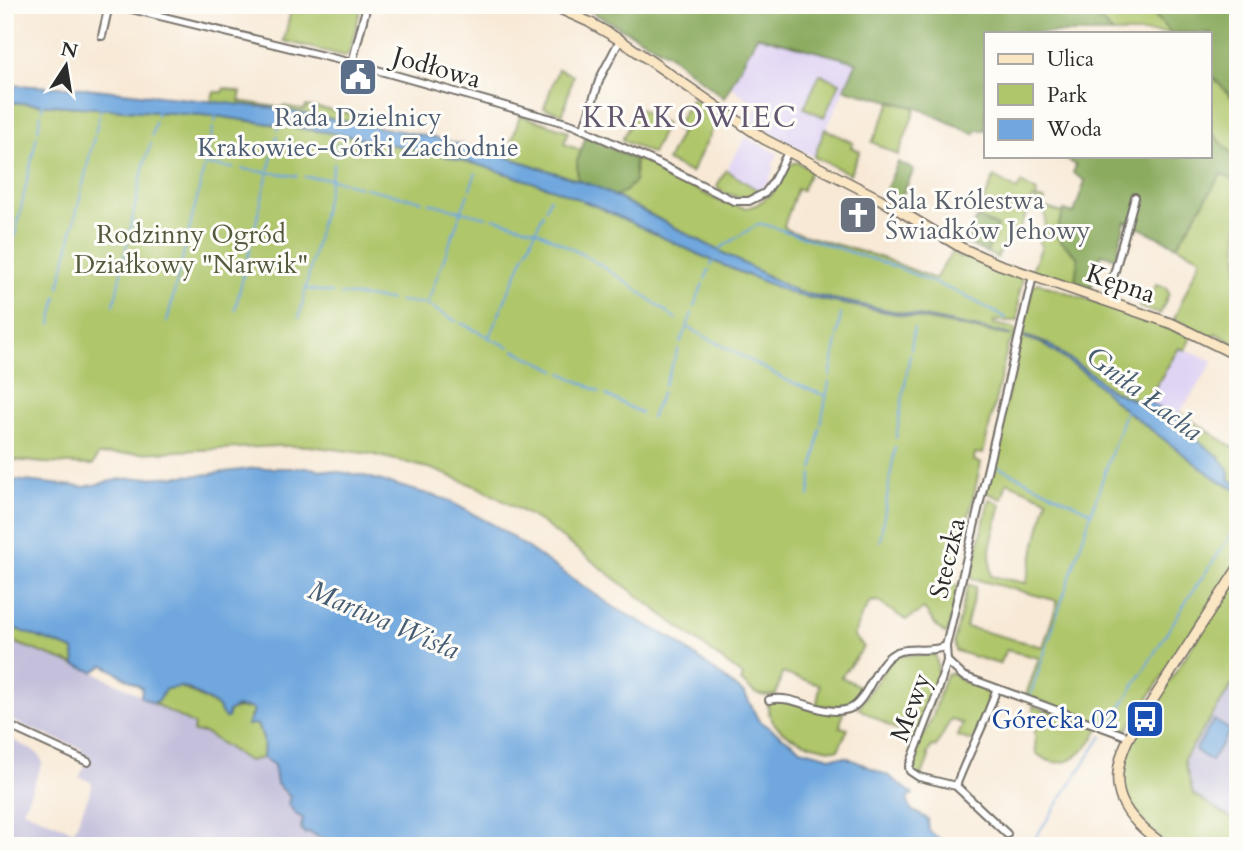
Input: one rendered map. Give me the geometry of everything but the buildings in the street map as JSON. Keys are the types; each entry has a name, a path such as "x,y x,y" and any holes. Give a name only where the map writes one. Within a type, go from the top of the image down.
{"street":[{"path":"102,36 109,5"},
{"name":"Jodłowa","path":"115,5 352,62 584,128 733,201 748,201 765,192 788,152"},
{"path":"352,62 367,5"},
{"name":"Kępna","path":"551,5 620,40 755,133 880,199 962,248 998,264 1174,324 1238,356"},
{"path":"584,128 600,78 620,40"},
{"path":"1107,300 1135,197"},
{"name":"Steczka","path":"947,661 946,646 1033,276"},
{"path":"1166,846 1138,826 1126,811 1118,777 1119,761 1129,737 1238,568"},
{"path":"769,699 847,709 857,703 879,668 892,654 939,650 946,646"},
{"path":"947,661 964,676 996,690 1129,737"},
{"name":"Mewy","path":"947,661 927,725 911,758 909,769 911,774 919,778 956,786"},
{"path":"996,690 956,786 1007,834"},
{"path":"5,724 88,762"}],"shaded area":[{"path":"757,36 857,62 814,157 749,120 758,106 730,86"},
{"path":"746,137 778,154 767,184 759,191 726,170"},
{"path":"1179,347 1214,361 1176,418 1147,401"},
{"path":"5,639 100,675 168,709 194,725 193,732 205,733 248,761 263,758 274,765 282,792 290,797 303,818 301,828 340,846 5,846 5,736 37,753 43,762 23,810 74,831 92,787 91,782 79,777 89,759 80,754 82,749 5,718"},
{"path":"1238,676 1238,823 1193,794 1184,759"}],"green space":[{"path":"292,5 362,5 349,53 345,56 284,41"},
{"path":"579,5 1085,5 1112,32 984,32 984,130 977,130 974,134 918,108 844,89 857,62 757,36 724,98 667,53"},
{"path":"1085,5 1145,5 1170,32 1112,32"},
{"path":"1145,5 1238,5 1238,104 1212,76 1212,32 1170,32"},
{"path":"558,69 573,75 563,114 544,108"},
{"path":"820,74 840,83 824,117 804,108"},
{"path":"1212,76 1238,104 1238,160 1212,133"},
{"path":"224,88 241,92 239,101 304,110 306,106 355,114 353,123 273,108 211,102 214,92 223,92"},
{"path":"692,98 720,115 691,173 667,161 681,132 675,128"},
{"name":"Rodzinny Ogród Działkowy \"Narwik\"","path":"5,102 216,116 339,134 442,155 554,189 713,261 796,295 1011,336 798,292 615,196 636,172 634,159 643,161 719,201 746,208 756,205 773,193 786,166 797,162 811,170 802,190 797,189 784,226 789,231 880,257 935,279 954,249 956,255 961,258 967,255 1017,276 1023,280 1019,293 1018,321 994,321 994,324 1013,328 1016,331 1015,338 1008,345 983,454 975,453 974,461 981,463 965,533 947,580 958,587 947,635 938,628 924,609 906,620 877,601 870,602 854,636 864,647 841,677 863,688 849,703 838,706 817,705 820,685 782,673 776,695 761,695 741,681 743,676 541,522 480,488 432,469 371,454 309,446 98,455 93,465 5,459"},
{"path":"891,102 916,108 898,155 872,142"},
{"path":"638,108 666,124 652,154 622,140"},
{"path":"520,115 568,131 564,144 581,150 577,162 578,180 507,157"},
{"path":"825,129 853,143 851,147 860,151 850,174 814,157"},
{"path":"1212,133 1238,160 1238,182 1221,174 1177,246 1125,221 1116,258 1101,254 1091,289 1076,284 1078,258 1055,235 1064,210 1074,213 1085,181 1073,173 1076,165 1064,158 1212,158"},
{"path":"586,136 634,159 635,181 626,191 615,196 578,180 577,162"},
{"path":"898,162 914,170 899,202 884,194"},
{"path":"726,170 759,191 739,197 719,190 717,186"},
{"path":"1221,173 1238,182 1238,351 1230,347 1232,342 1215,333 1212,338 1174,319 1201,258 1177,246"},
{"path":"994,177 1017,190 1021,183 1037,192 1036,198 1045,200 1043,207 1063,213 1055,235 1078,258 1076,284 1032,270 1042,246 1039,243 1045,219 1043,208 1033,198 1017,235 1009,232 997,258 987,253 997,227 977,218"},
{"path":"977,218 997,226 987,253 965,243"},
{"path":"1038,283 1191,337 1185,350 1179,348 1147,401 1113,390 1056,349 1024,336 1041,343 1085,373 1119,405 1216,479 1238,490 1238,562 1127,730 1082,718 1026,695 1039,658 1006,650 999,664 956,651 954,642 968,584 976,587 966,627 1043,647 1058,601 971,578 989,499 1001,504 990,549 991,576 1026,583 1047,499 1007,482 1002,499 985,492 1033,286"},
{"path":"1156,285 1165,287 1169,293 1160,314 1139,307 1151,295"},
{"path":"1180,413 1236,449 1238,447 1238,485 1230,480 1219,457 1192,436 1176,418"},
{"path":"1238,574 1238,676 1184,759 1193,794 1238,823 1238,846 1172,846 1155,835 1133,811 1124,794 1122,774 1127,748"},
{"path":"5,625 74,650 75,665 5,639"},
{"path":"935,654 938,666 937,688 916,741 858,708 890,662 898,656"},
{"path":"953,673 962,681 989,690 985,717 972,741 957,736 963,724 951,719 936,747 932,746 927,755 929,757 922,775 913,773 913,759 933,716 944,679"},
{"path":"181,687 217,706 225,718 233,710 251,708 254,711 250,716 263,740 263,758 248,761 205,733 193,732 194,725 153,703 158,701 165,689"},
{"path":"775,699 843,712 840,727 848,729 838,750 804,742 782,731 769,713 768,702"},
{"path":"1033,706 1100,728 1088,745 1073,758 1065,762 1046,760 1036,753"}],"water":[{"name":"Gniła Łacha","path":"5,85 85,88 272,108 433,137 507,157 595,186 798,292 1012,335 796,295 713,261 554,189 442,155 339,134 216,116 5,102"},
{"name":"Gniła Łacha","path":"1024,336 1048,344 1096,377 1108,389 1133,400 1147,401 1176,418 1192,436 1219,457 1228,468 1230,480 1237,484 1238,490 1216,479 1119,405 1085,373 1041,343"},
{"name":"Martwa Wisła","path":"256,468 309,468 361,475 445,499 496,526 615,608 673,639 745,694 759,721 801,749 831,757 846,757 889,776 913,794 907,799 911,810 928,819 929,831 948,846 340,846 308,832 305,834 301,828 303,818 288,804 290,797 277,784 274,765 263,758 261,731 256,724 247,725 254,711 251,708 236,707 228,712 228,718 225,718 217,706 181,687 165,689 160,699 153,703 141,697 142,688 104,665 94,672 75,665 74,650 5,625 5,479 84,487 121,479 202,475"},
{"path":"1214,720 1230,730 1211,761 1195,750"}],"waterway":[{"path":"42,109 43,103"},
{"path":"100,112 101,107"},
{"path":"157,111 157,116"},
{"path":"38,130 41,114"},
{"path":"215,122 216,116"},
{"path":"95,133 99,117"},
{"path":"152,136 155,122"},
{"path":"278,130 279,125"},
{"path":"210,143 213,128"},
{"path":"7,271 37,136"},
{"path":"273,150 277,136"},
{"path":"59,288 94,137"},
{"path":"114,305 144,164 151,143"},
{"path":"335,157 338,144"},
{"path":"167,322 209,148"},
{"path":"235,310 272,156"},
{"path":"299,318 334,164"},
{"path":"206,165 233,168"},
{"path":"242,169 297,176"},
{"path":"470,189 476,173"},
{"path":"305,177 331,179 360,187"},
{"path":"365,188 422,201"},
{"path":"399,301 427,304 468,194"},
{"path":"546,208 550,198"},
{"path":"429,203 486,217"},
{"path":"527,250 543,214"},
{"path":"493,218 536,230 589,258 676,319"},
{"path":"719,249 758,224 763,224 896,267 961,294 1006,318"},
{"path":"461,323 489,337 525,254"},
{"path":"711,265 713,261"},
{"path":"705,279 709,270"},
{"path":"694,306 703,284"},
{"path":"306,289 332,293"},
{"path":"341,294 390,300"},
{"path":"51,324 57,296"},
{"path":"427,305 456,321"},
{"path":"692,313 687,327 786,380 826,396"},
{"path":"837,336 841,314"},
{"path":"680,343 686,328"},
{"path":"911,349 914,328"},
{"path":"489,338 509,347"},
{"path":"830,376 837,340"},
{"path":"664,386 678,349"},
{"path":"514,350 556,370"},
{"path":"896,438 910,354"},
{"path":"562,373 600,392"},
{"path":"821,424 829,382"},
{"path":"651,418 662,392"},
{"path":"606,395 641,413"},
{"path":"1030,696 1126,409"},
{"path":"813,469 820,428"},
{"path":"880,541 895,447"},
{"path":"998,467 1091,512"},
{"path":"809,496 812,474"},
{"name":"Gniła Łacha","path":"1111,723 1189,597 1238,525"},
{"name":"Gniła Łacha","path":"1030,846 1102,736"}],"place":[{"name":"Rada Dzielnicy Krakowiec-Górki Zachodnie","path":"358,77"},
{"name":"Sala Królestwa Świadków Jehowy","path":"858,215"},
{"name":"Górecka 02","path":"1145,719"}],"district":[{"name":"KRAKOWIEC","path":"690,117"}]}
